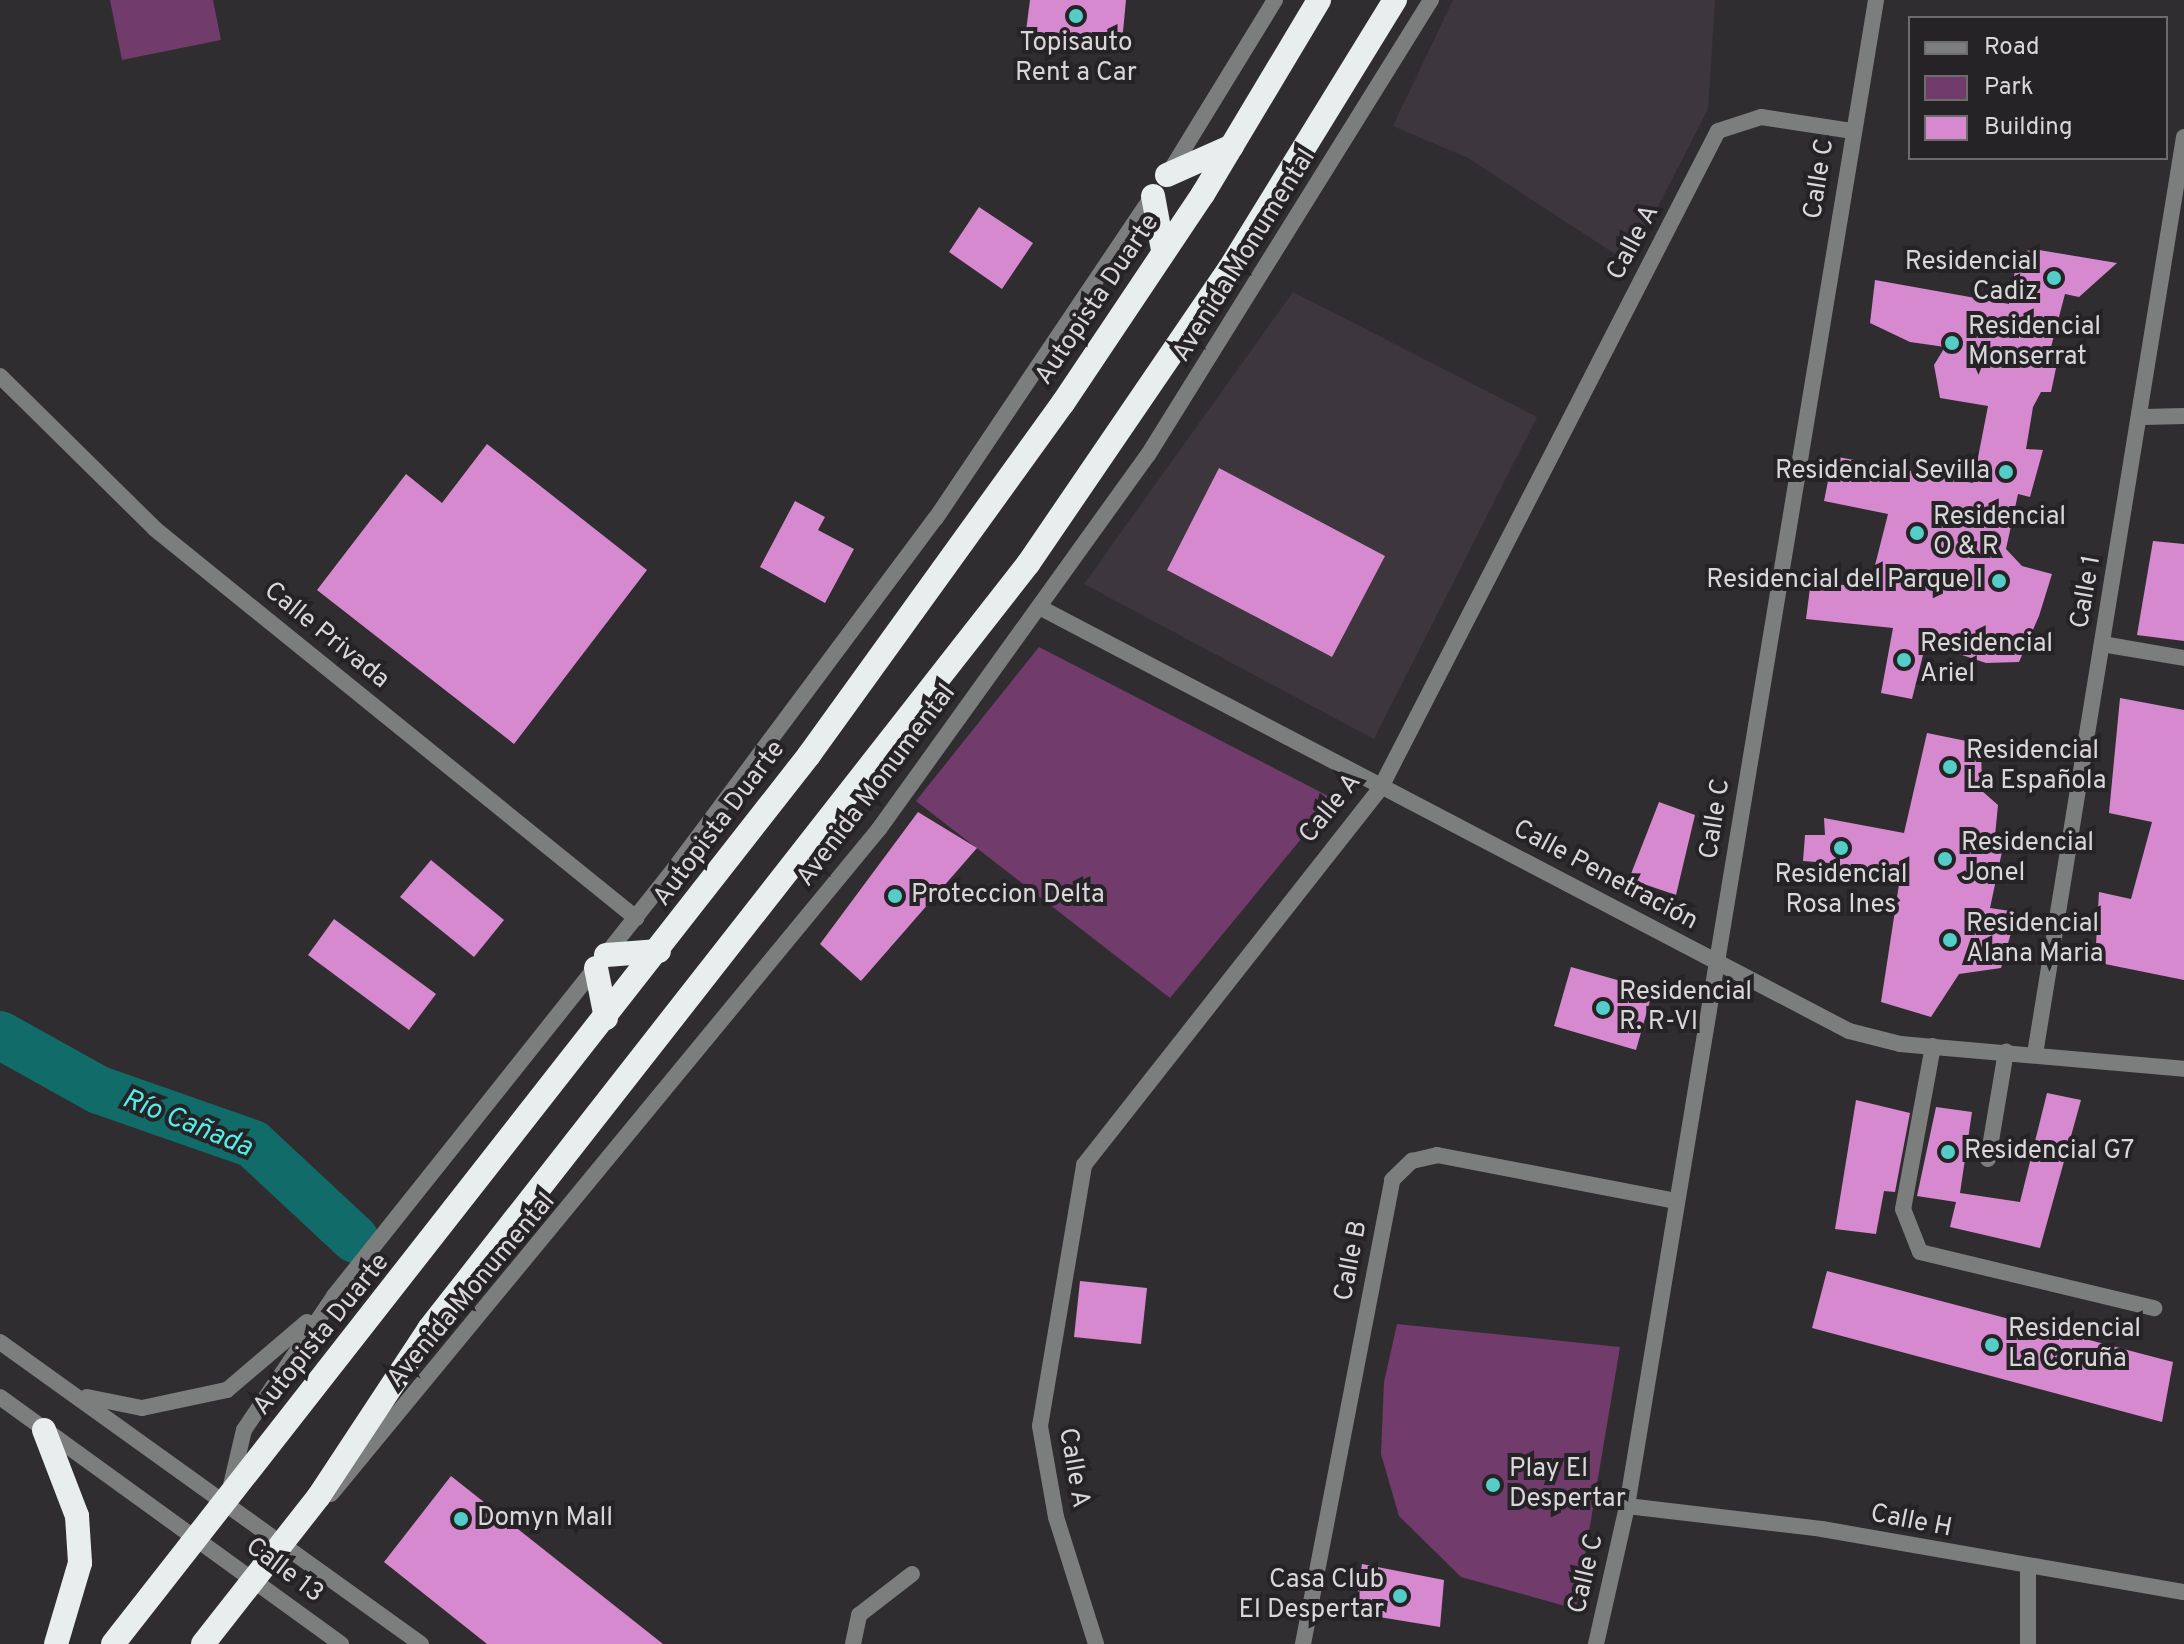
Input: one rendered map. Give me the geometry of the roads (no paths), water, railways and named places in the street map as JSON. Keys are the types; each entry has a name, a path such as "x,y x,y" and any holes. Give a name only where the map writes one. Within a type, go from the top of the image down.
{"highway":[{"name":"Autopista Duarte","path":"113,1644 659,951 1063,403 1232,146 1319,0"},
{"path":"203,1644 282,1544 429,1329 1028,564 1230,268 1395,0"},
{"path":"1167,175 1232,146"},
{"path":"1153,196 1163,250"},
{"path":"606,1018 601,962 659,951"},
{"path":"44,1430 71,1493 80,1563 56,1644"}],"street":[{"path":"227,1503 244,1430 334,1296 636,918 936,518 1167,175 1275,0"},
{"name":"Avenida Monumental","path":"282,1544 590,1188 879,829 1157,442 1431,0"},
{"name":"Calle C","path":"1596,1644 1627,1506 1876,0"},
{"name":"Calle A","path":"1100,1643 1056,1517 1040,1426 1084,1165 1381,787 1718,131 1761,117 1853,131"},
{"name":"Calle 1","path":"2035,1054 2102,644 2143,417 2184,137"},
{"name":"Calle Privada","path":"0,376 155,529 636,918"},
{"path":"2143,417 2184,416"},
{"name":"Calle Penetración","path":"1039,607 1849,1031 1933,1046 2184,1069"},
{"path":"2102,644 2184,658"},
{"path":"1933,1046 1903,1209 1920,1252 2154,1308"},
{"path":"1988,1159 2006,1052"},
{"name":"Calle B","path":"1303,1644 1392,1180 1412,1161 1437,1155 1677,1201"},
{"path":"78,1396 142,1408 227,1390 334,1296"},
{"path":"0,1342 421,1644"},
{"name":"Calle 13","path":"0,1397 255,1577 341,1644"},
{"name":"Calle H","path":"1627,1506 1822,1529 2028,1569 2184,1592"},
{"path":"2028,1569 2028,1644"},
{"path":"853,1644 859,1615 912,1574"}],"waterway":[{"name":"Río Cañada","path":"0,1035 99,1090 253,1144 355,1239"}],"place":[{"name":"Topisauto Rent a Car","path":"1076,16"},
{"name":"Residencial Cadiz","path":"2054,278"},
{"name":"Residencial Monserrat","path":"1952,343"},
{"name":"Residencial Sevilla","path":"2006,472"},
{"name":"Residencial O & R","path":"1917,533"},
{"name":"Residencial del Parque I","path":"1999,581"},
{"name":"Residencial Ariel","path":"1904,660"},
{"name":"Residencial La Española","path":"1950,767"},
{"name":"Residencial Rosa Ines","path":"1841,848"},
{"name":"Residencial Jonel","path":"1945,859"},
{"name":"Proteccion Delta","path":"895,896"},
{"name":"Residencial Alana Maria","path":"1950,940"},
{"name":"Residencial R. R-VI","path":"1603,1008"},
{"name":"Residencial G7","path":"1948,1152"},
{"name":"Residencial La Coruña","path":"1992,1345"},
{"name":"Play El Despertar","path":"1493,1485"},
{"name":"Domyn Mall","path":"461,1519"},
{"name":"Casa Club El Despertar","path":"1400,1596"}]}
